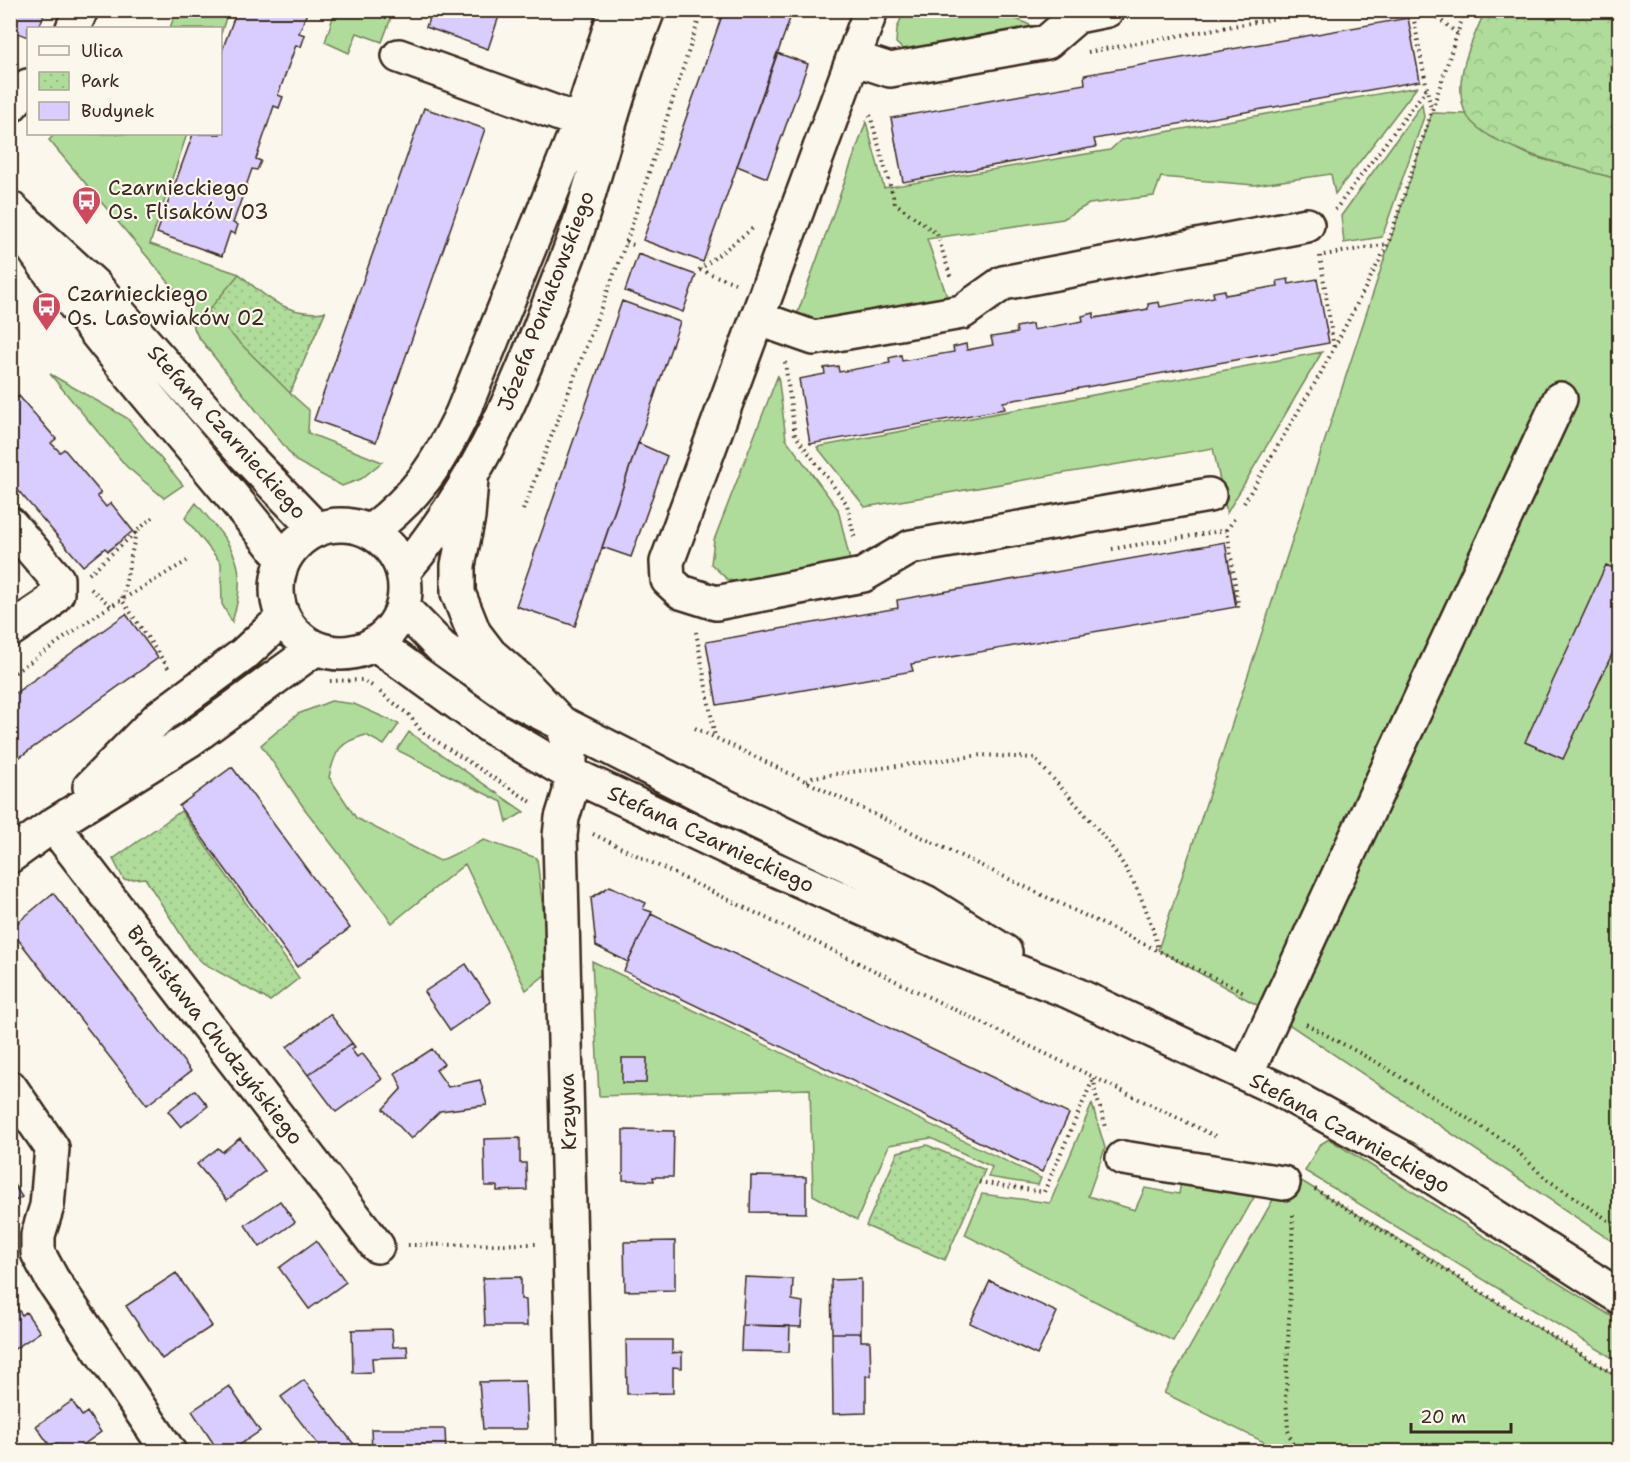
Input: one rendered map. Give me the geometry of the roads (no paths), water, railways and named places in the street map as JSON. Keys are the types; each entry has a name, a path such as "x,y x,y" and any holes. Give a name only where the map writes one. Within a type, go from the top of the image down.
{"street":[{"path":"73,27 81,10"},
{"name":"Józefa Poniatowskiego","path":"403,572 436,534 471,479 495,435 580,223 593,126 616,10"},
{"name":"Józefa Poniatowskiego","path":"371,531 417,491 451,437 648,10"},
{"path":"870,10 668,562 668,580 681,591 716,603 862,575 911,547 1209,495"},
{"path":"853,58 890,70 1047,42 1077,16 1107,10"},
{"path":"399,56 593,126"},
{"path":"10,106 27,87"},
{"name":"Stefana Czarnieckiego","path":"10,208 95,286 243,453 316,529"},
{"name":"Stefana Czarnieckiego","path":"10,215 72,304 221,481 283,560"},
{"path":"757,318 814,338 962,312 1004,283 1307,225"},
{"path":"1246,1074 1560,399"},
{"path":"471,479 468,516 458,565 458,593 467,618 490,654 521,681 562,725"},
{"path":"10,524 57,579 57,593 46,606 10,630"},
{"path":"334,524 353,525 371,531 391,549 403,572 406,590 403,608 388,634 376,644 357,651 336,654 303,641 283,618 277,599 277,578 283,560 291,547 316,529 334,524"},
{"name":"Stefana Czarnieckiego","path":"403,608 442,648 480,677 562,725 927,903 1068,990"},
{"path":"53,825 158,718 243,655 283,618"},
{"name":"Stefana Czarnieckiego","path":"376,644 491,727 569,773 756,861 936,941 1068,990 1292,1096 1404,1159 1620,1297"},
{"path":"10,856 53,825 191,739 316,648"},
{"name":"Krzywa","path":"562,725 570,750 570,792 562,818 575,1452"},
{"name":"Bronisława Chudzyńskiego","path":"53,825 377,1246"},
{"path":"10,1086 52,1148 47,1206 38,1235 38,1253 52,1279 169,1452"},
{"path":"1123,1158 1295,1184"}],"place":[{"name":"Czarnieckiego Os. Flisaków 03","path":"87,226"},
{"name":"Czarnieckiego Os. Lasowiaków 02","path":"46,332"}]}
